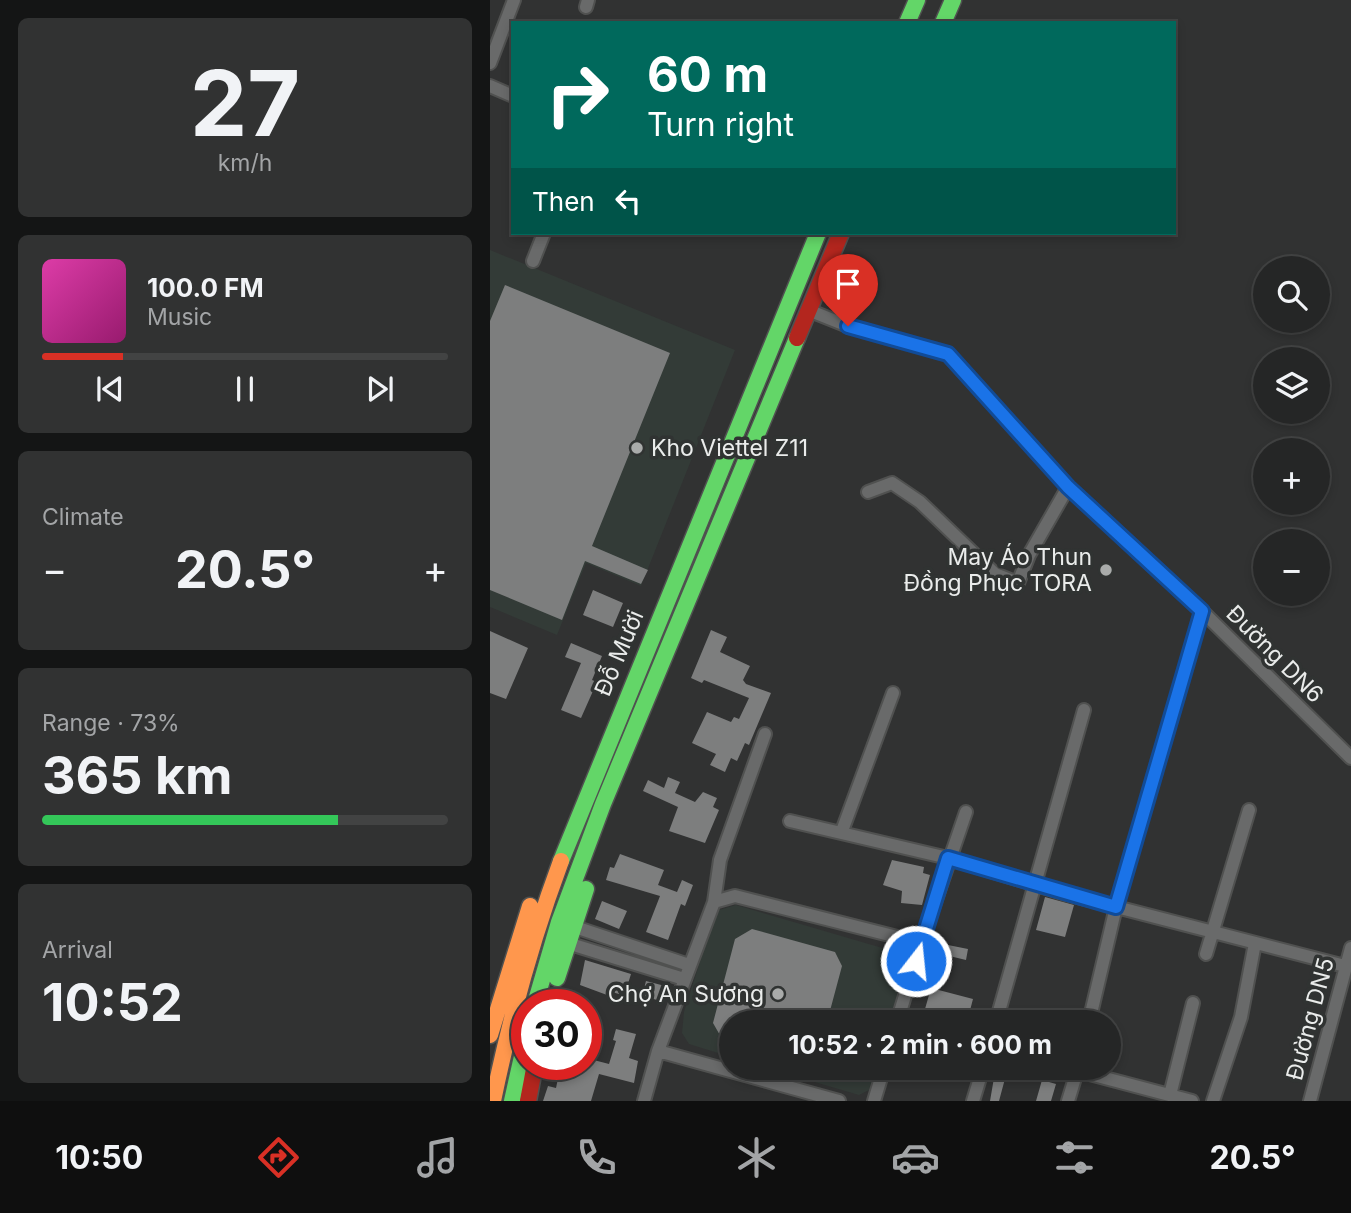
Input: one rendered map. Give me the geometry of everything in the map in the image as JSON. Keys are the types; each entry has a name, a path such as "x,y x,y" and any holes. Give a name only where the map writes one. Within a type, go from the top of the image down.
{"highway":[{"path":"894,21 904,0"},
{"path":"904,0 905,21"},
{"path":"906,21 917,0"},
{"path":"930,21 939,0"},
{"path":"944,21 953,0"},
{"name":"Đỗ Mười","path":"622,669 803,235"},
{"name":"Đỗ Mười","path":"493,1101 509,1026 540,917 582,802 817,235"},
{"name":"Đỗ Mười","path":"814,313 840,235"},
{"name":"Đỗ Mười","path":"541,989 561,941 603,804 814,313 853,235"},
{"name":"Đỗ Mười","path":"490,1035 522,928 607,705"},
{"name":"Đỗ Mười","path":"553,989 561,941"},
{"path":"512,1101 517,1080"},
{"path":"528,1101 531,1080"}],"street":[{"path":"490,63 509,2"},
{"path":"490,86 511,95"},
{"path":"533,261 543,235"},
{"name":"Đường DN6","path":"814,313 948,354 1068,487 1202,611 1351,758"},
{"path":"868,492 892,482 920,502 995,574 1018,583 1029,555 1068,487"},
{"path":"1092,1010 1116,907 1202,611"},
{"path":"842,831 893,694"},
{"path":"999,1010 1084,710"},
{"path":"644,1101 684,979 714,902 723,847 765,734"},
{"path":"1206,954 1249,810"},
{"path":"901,1010 948,858 966,812"},
{"path":"790,821 842,831 948,858 1035,885 1345,966"},
{"path":"714,902 735,896 921,943"},
{"path":"566,924 689,965"},
{"path":"561,941 684,979"},
{"path":"1213,1101 1241,1017 1255,943"},
{"name":"Đường DN5","path":"1310,1101 1351,948"},
{"path":"1170,1095 1194,1003"},
{"path":"659,1051 839,1101"},
{"path":"874,1101 880,1080"},
{"path":"973,1101 979,1080"},
{"path":"1068,1101 1072,1080"},
{"path":"1117,1080 1192,1101"}],"shaded area":[{"path":"490,250 735,350 641,586 586,563 557,635 490,607"},
{"path":"736,905 896,952 906,964 893,1010 719,1010 719,1053 689,1044 682,1033 684,1012 719,910"},
{"path":"808,1080 872,1080 869,1090 859,1095"}],"building":[{"path":"505,285 670,353 592,546 648,570 641,584 585,561 562,620 490,590 490,321"},
{"path":"593,590 623,603 613,627 583,615"},
{"path":"711,630 727,637 720,652 750,666 743,680 746,684 771,693 749,745 745,743 737,761 731,758 725,772 710,765 716,754 692,743 707,712 731,722 734,717 739,719 749,698 704,680 702,683 691,678"},
{"path":"490,631 528,648 506,699 490,693"},
{"path":"571,643 602,656 592,680 597,682 581,718 561,710 581,663 565,657"},
{"path":"668,777 680,782 675,793 695,802 703,792 717,798 713,807 719,810 705,843 669,831 678,807 643,791 648,780 664,788"},
{"path":"620,854 664,870 658,885 677,892 682,880 693,885 685,906 681,904 668,940 646,932 660,896 606,880 610,867 614,868"},
{"path":"892,860 924,867 923,873 930,875 922,905 901,903 902,891 883,885"},
{"path":"1045,897 1074,905 1065,937 1036,930"},
{"path":"602,901 627,911 619,929 595,919"},
{"name":"Chợ An Sương","path":"752,929 835,952 842,966 830,1010 719,1010 719,1034 713,1023 735,939"},
{"path":"943,944 968,949 966,960 941,954"},
{"path":"585,960 631,974 627,987 621,985 619,994 608,991 607,995 602,993 602,989 580,985"},
{"path":"646,981 665,986 661,1001 642,996"},
{"path":"931,988 973,999 970,1010 925,1010"},
{"path":"616,1029 636,1034 629,1058 638,1061 634,1083 602,1075 602,1062 609,1064 616,1041 613,1040"},
{"path":"558,1080 597,1080 591,1101 543,1101 548,1086 556,1088"},
{"path":"994,1080 1005,1080 999,1101 990,1101"},
{"path":"1042,1080 1056,1084 1051,1101 1036,1101"}],"traffic: fast":[{"path":"908,21 917,0"},
{"path":"944,21 953,0"},
{"path":"561,861 817,235"},
{"path":"539,989 559,922 603,804 797,338"},
{"path":"557,978 586,889"},
{"path":"512,1101 517,1080"}],"traffic: slow":[{"path":"493,1101 522,980 561,861"},
{"path":"490,1035 530,906"}],"traffic: jam":[{"path":"797,338 840,235"},
{"path":"528,1101 532,1080"}],"place":[{"name":"Kho Viettel Z11","path":"637,448"},
{"name":"May Áo Thun Đồng Phục TORA","path":"1106,570"},
{"name":"Chợ An Sương","path":"778,994"}],"route":[{"path":"848,326 948,354 1068,487 1202,611 1116,907 948,858 916,961"}]}
